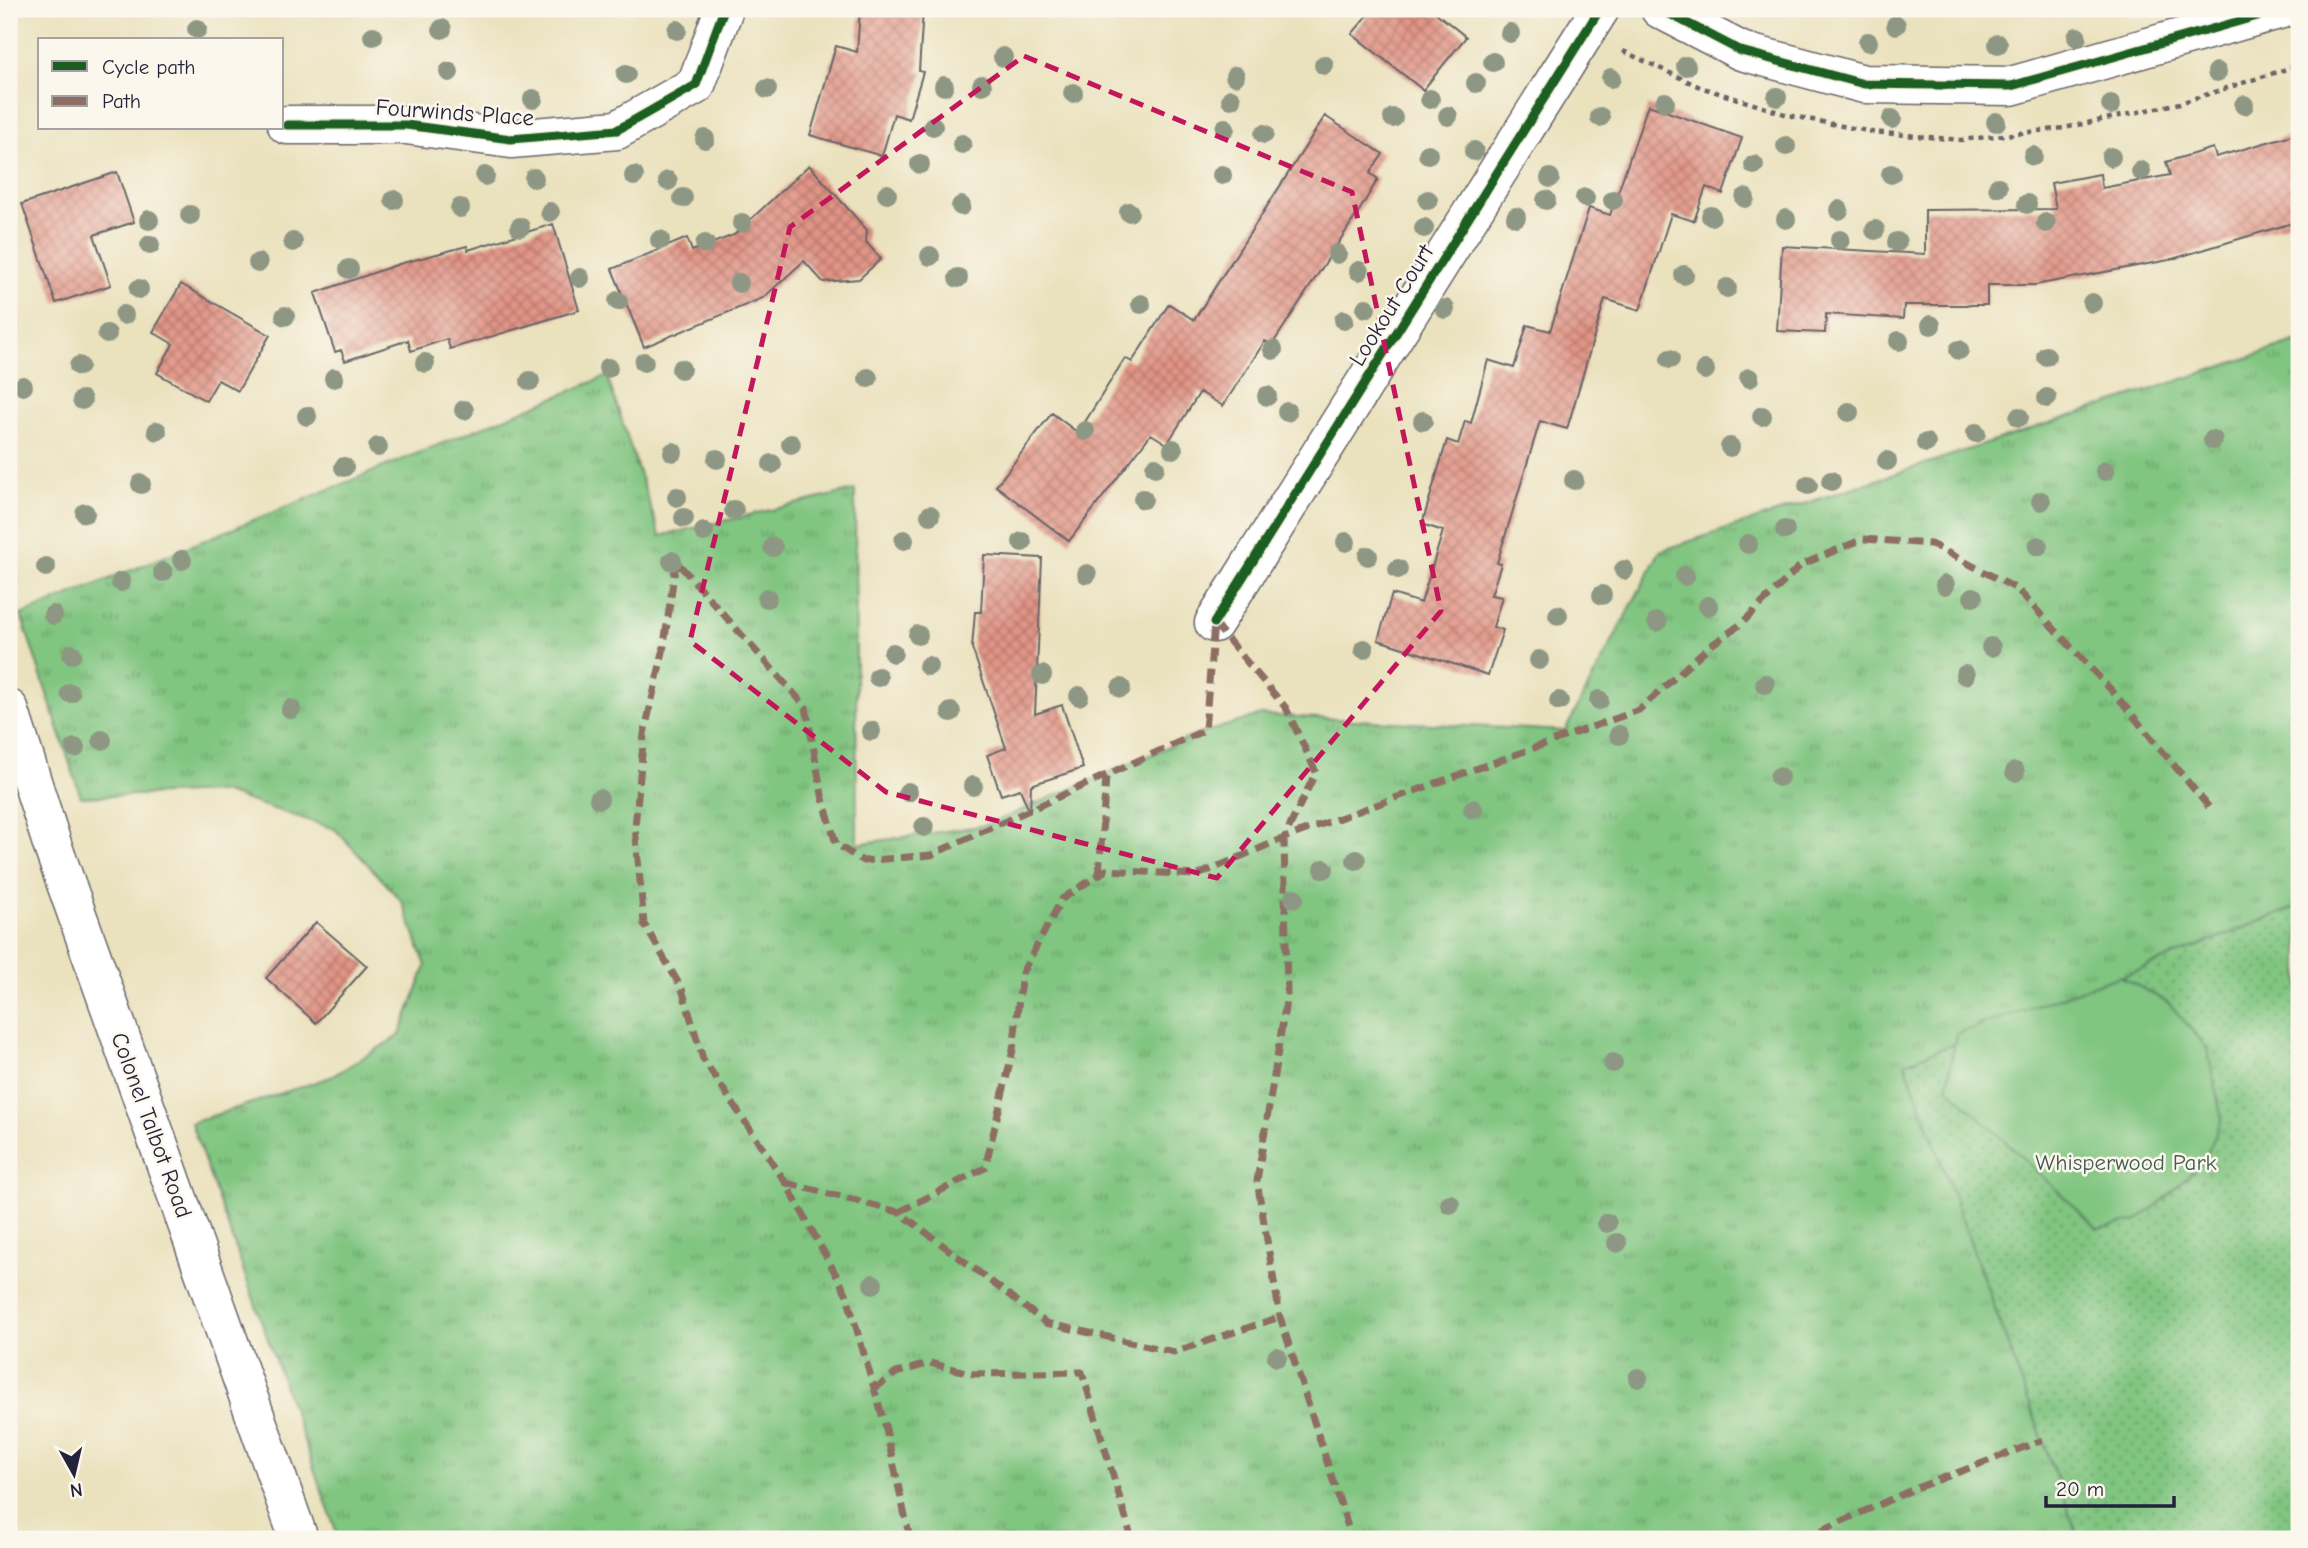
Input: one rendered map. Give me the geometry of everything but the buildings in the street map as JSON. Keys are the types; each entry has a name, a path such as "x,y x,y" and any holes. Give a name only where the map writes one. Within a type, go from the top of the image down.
{"street":[{"name":"Fourwinds Place","path":"287,125 407,125 510,139 617,130 696,85 724,9"},
{"name":"Lookout Court","path":"1214,623 1600,9"},
{"path":"1660,9 1741,51 1864,84 2011,86 2282,9"},
{"name":"Colonel Talbot Road","path":"9,709 53,847 299,1539"}],"highlighted area":[{"path":"1024,56 1352,192 1441,611 1217,878 886,792 690,641 790,227"}],"green space":[{"path":"2299,341 2299,906 1905,1063 2079,1539 339,1539 191,1123 331,1077 400,1035 426,966 402,901 335,829 222,792 81,797 21,615 607,376 660,536 855,490 857,844 987,825 1196,735 1261,715 1565,731 1660,551"},
{"name":"Whisperwood Park","path":"2299,906 2299,1539 2079,1539 1905,1063"},
{"path":"2120,976 2169,1003 2207,1048 2222,1119 2205,1159 2165,1199 2136,1221 2098,1229 1947,1087 1956,1034"}],"marked path":[{"path":"899,1212 985,1168 1013,1050 1022,973 1062,899 1106,870 1198,875 1284,838 1639,710 1706,649 1741,624 1801,565 1863,539 1931,544 2017,589 2114,693 2212,811"},
{"path":"910,1539 885,1425 846,1293 786,1183 703,1059 682,989 644,924 635,827 644,734 663,652 676,561 806,707 822,795 836,844 863,861 931,855 1205,730 1214,623"},
{"path":"1214,623 1286,708 1316,772 1284,838 1287,995 1257,1181 1280,1317 1352,1539"},
{"path":"1099,874 1106,777"},
{"path":"786,1183 899,1212 1046,1323 1174,1352 1280,1317"},
{"path":"874,1389 896,1373 930,1363 974,1374 1082,1372 1132,1539"},
{"path":"1802,1539 1914,1489 2043,1440"}],"cycle path":[{"path":"287,125 406,125 511,139 617,130 696,85 724,9"},
{"path":"1214,623 1600,9"},
{"path":"1660,9 1741,51 1864,84 2011,86 2282,9"}]}
